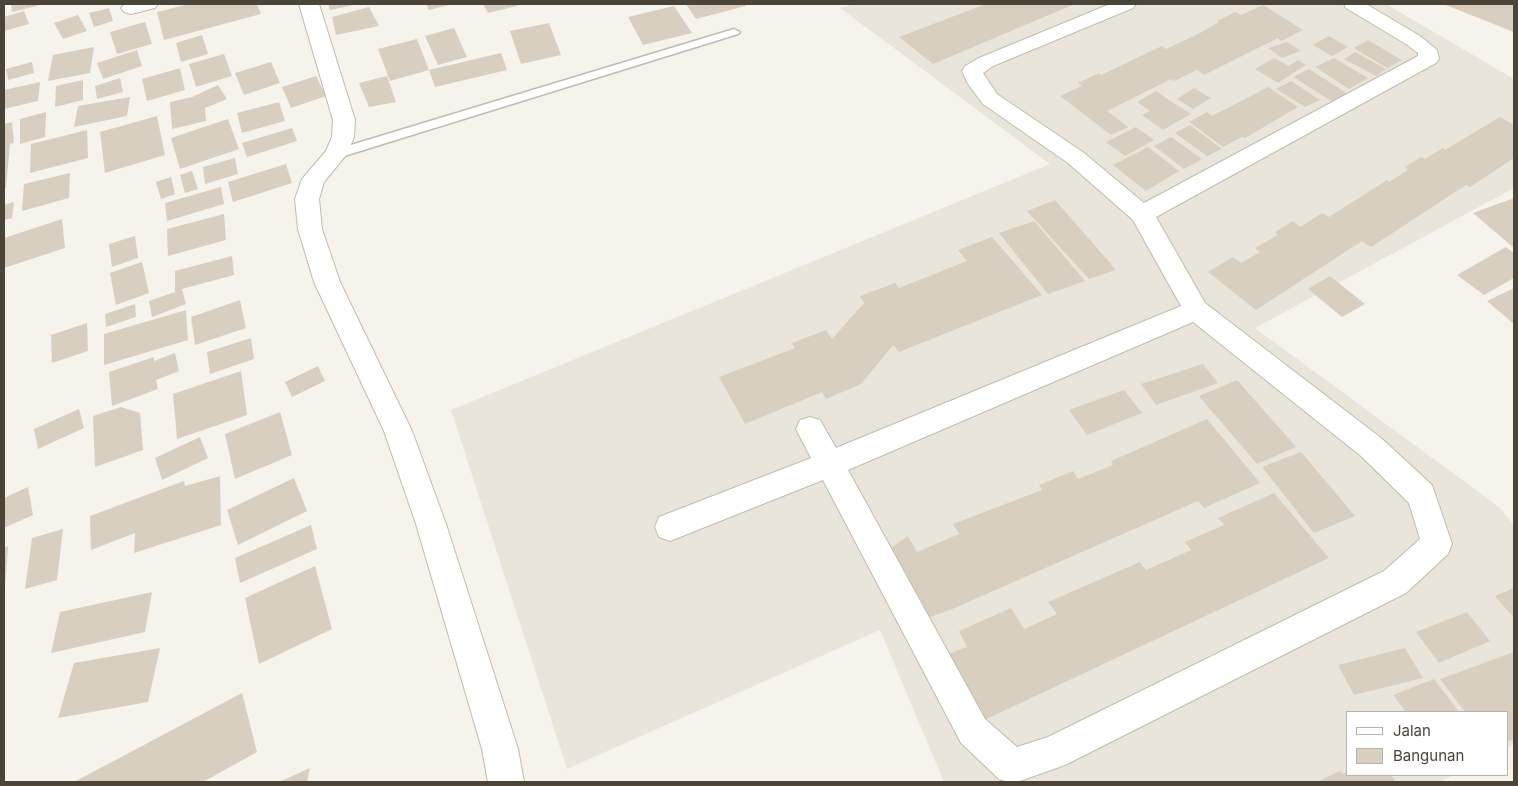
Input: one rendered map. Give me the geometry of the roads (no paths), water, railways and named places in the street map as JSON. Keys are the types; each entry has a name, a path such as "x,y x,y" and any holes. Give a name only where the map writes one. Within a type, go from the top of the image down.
{"street":[{"path":"309,4 344,120 343,138 336,154 313,179 307,199 310,229 327,282 398,431 464,631 500,750 506,782"},
{"path":"810,429 973,732 1012,766 1053,753 1395,582 1437,544 1421,495 1371,447 1196,310 1142,214 1076,158 990,99 978,84 972,71 986,62 1126,4"},
{"path":"1142,214 1429,59 1427,50 1353,4"},
{"path":"670,527 830,464 1196,310"}],"lane":[{"path":"336,154 734,32"}]}
